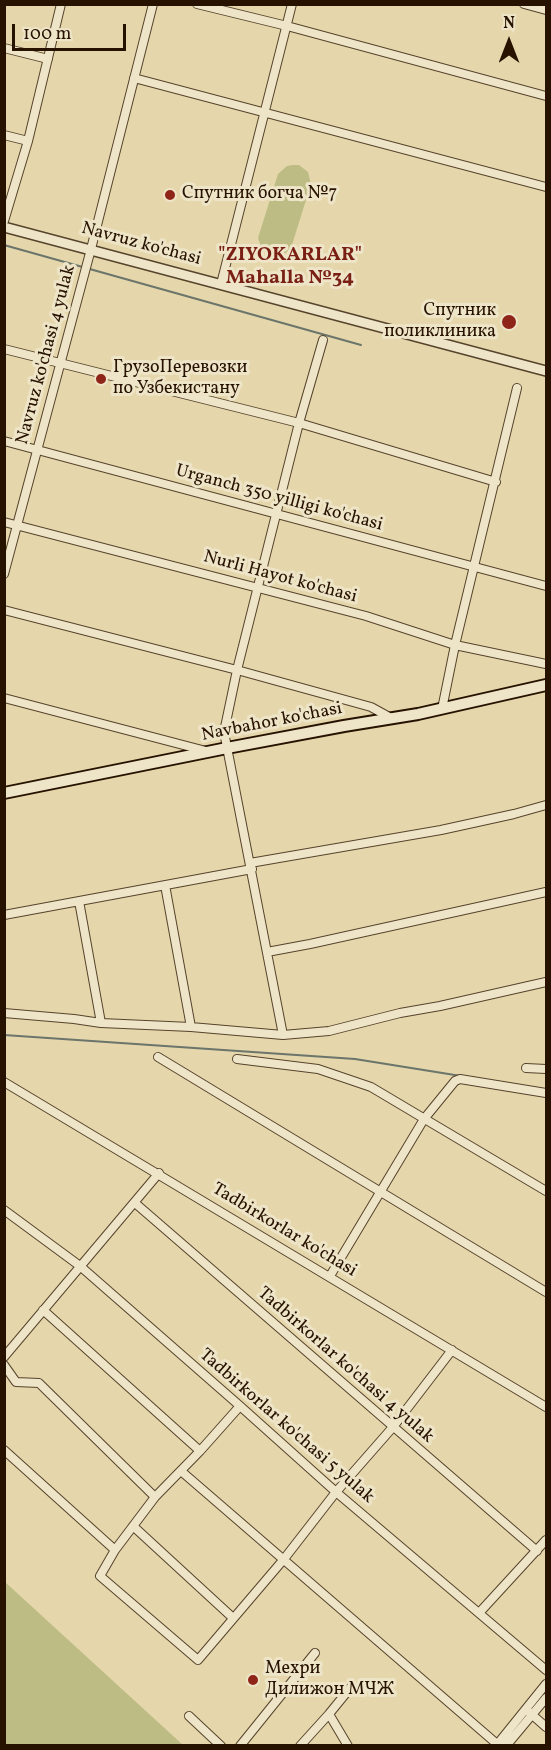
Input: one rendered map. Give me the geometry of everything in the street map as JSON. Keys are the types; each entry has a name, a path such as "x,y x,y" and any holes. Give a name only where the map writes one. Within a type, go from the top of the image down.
{"main road":[{"name":"Navbahor ko'chasi","path":"4,793 227,748 442,709 546,685"}],"street":[{"path":"4,221 28,141 61,4"},
{"name":"Navruz ko'chasi 4 yulak","path":"4,574 91,249 153,4"},
{"path":"197,4 546,96"},
{"path":"221,284 292,4"},
{"path":"524,4 546,10"},
{"path":"4,48 48,59"},
{"path":"134,78 546,187"},
{"path":"4,135 28,141"},
{"name":"Navruz ko'chasi","path":"4,226 546,371"},
{"path":"283,1035 224,732 257,588 299,423 323,340"},
{"path":"4,349 299,423 496,482"},
{"path":"442,709 455,645 517,388"},
{"name":"Urganch 350 yilligi ko'chasi","path":"4,441 546,586"},
{"name":"Nurli Hayot ko'chasi","path":"4,522 366,616 455,645 546,664"},
{"path":"4,610 371,707 391,718"},
{"path":"4,699 207,752"},
{"path":"4,915 441,830 546,805"},
{"path":"165,885 191,1027"},
{"path":"267,952 546,892"},
{"path":"79,901 101,1023"},
{"path":"4,1013 101,1023 191,1027 283,1035 329,1031 400,1012 440,1006 546,982"},
{"path":"158,1056 546,1292"},
{"path":"237,1059 318,1069 371,1087 546,1191"},
{"path":"526,1068 546,1069"},
{"path":"330,1276 424,1119 455,1081 460,1079 546,1092"},
{"name":"Tadbirkorlar ko'chasi","path":"4,1082 546,1407"},
{"path":"4,1357 159,1173"},
{"name":"Tadbirkorlar ko'chasi 4 yulak","path":"135,1203 537,1551"},
{"name":"Tadbirkorlar ko'chasi 5 yulak","path":"5,1212 80,1266 336,1492 546,1670"},
{"path":"43,1310 200,1451"},
{"path":"240,1406 155,1497 115,1550 100,1576 198,1660 284,1559 336,1492 393,1427 452,1350"},
{"path":"4,1365 16,1382 39,1383 155,1497"},
{"path":"4,1450 115,1550"},
{"path":"181,1471 496,1745 546,1698"},
{"path":"133,1526 233,1618"},
{"path":"478,1613 546,1540"},
{"path":"240,1746 315,1653"},
{"path":"506,1746 546,1684"},
{"path":"300,1746 351,1687"},
{"path":"529,1712 546,1726"},
{"path":"329,1714 348,1746"},
{"path":"189,1716 221,1746"}],"green space":[{"path":"299,165 308,172 311,184 291,248 283,255 271,255 262,249 258,238 278,174 287,166"},
{"path":"5,1582 183,1745 5,1745"}],"waterway":[{"path":"4,245 361,345"},
{"path":"4,1035 355,1059 461,1076"}],"place":[{"name":"Спутник богча №7","path":"170,195"},
{"name":"Спутник поликлиника","path":"509,322"},
{"name":"ГрузоПеревозки по Узбекистану","path":"101,379"},
{"name":"Мехри Дилижон МЧЖ","path":"253,1680"}],"district":[{"name":"\"ZIYOKARLAR\" Mahalla №34","path":"290,268"}]}
